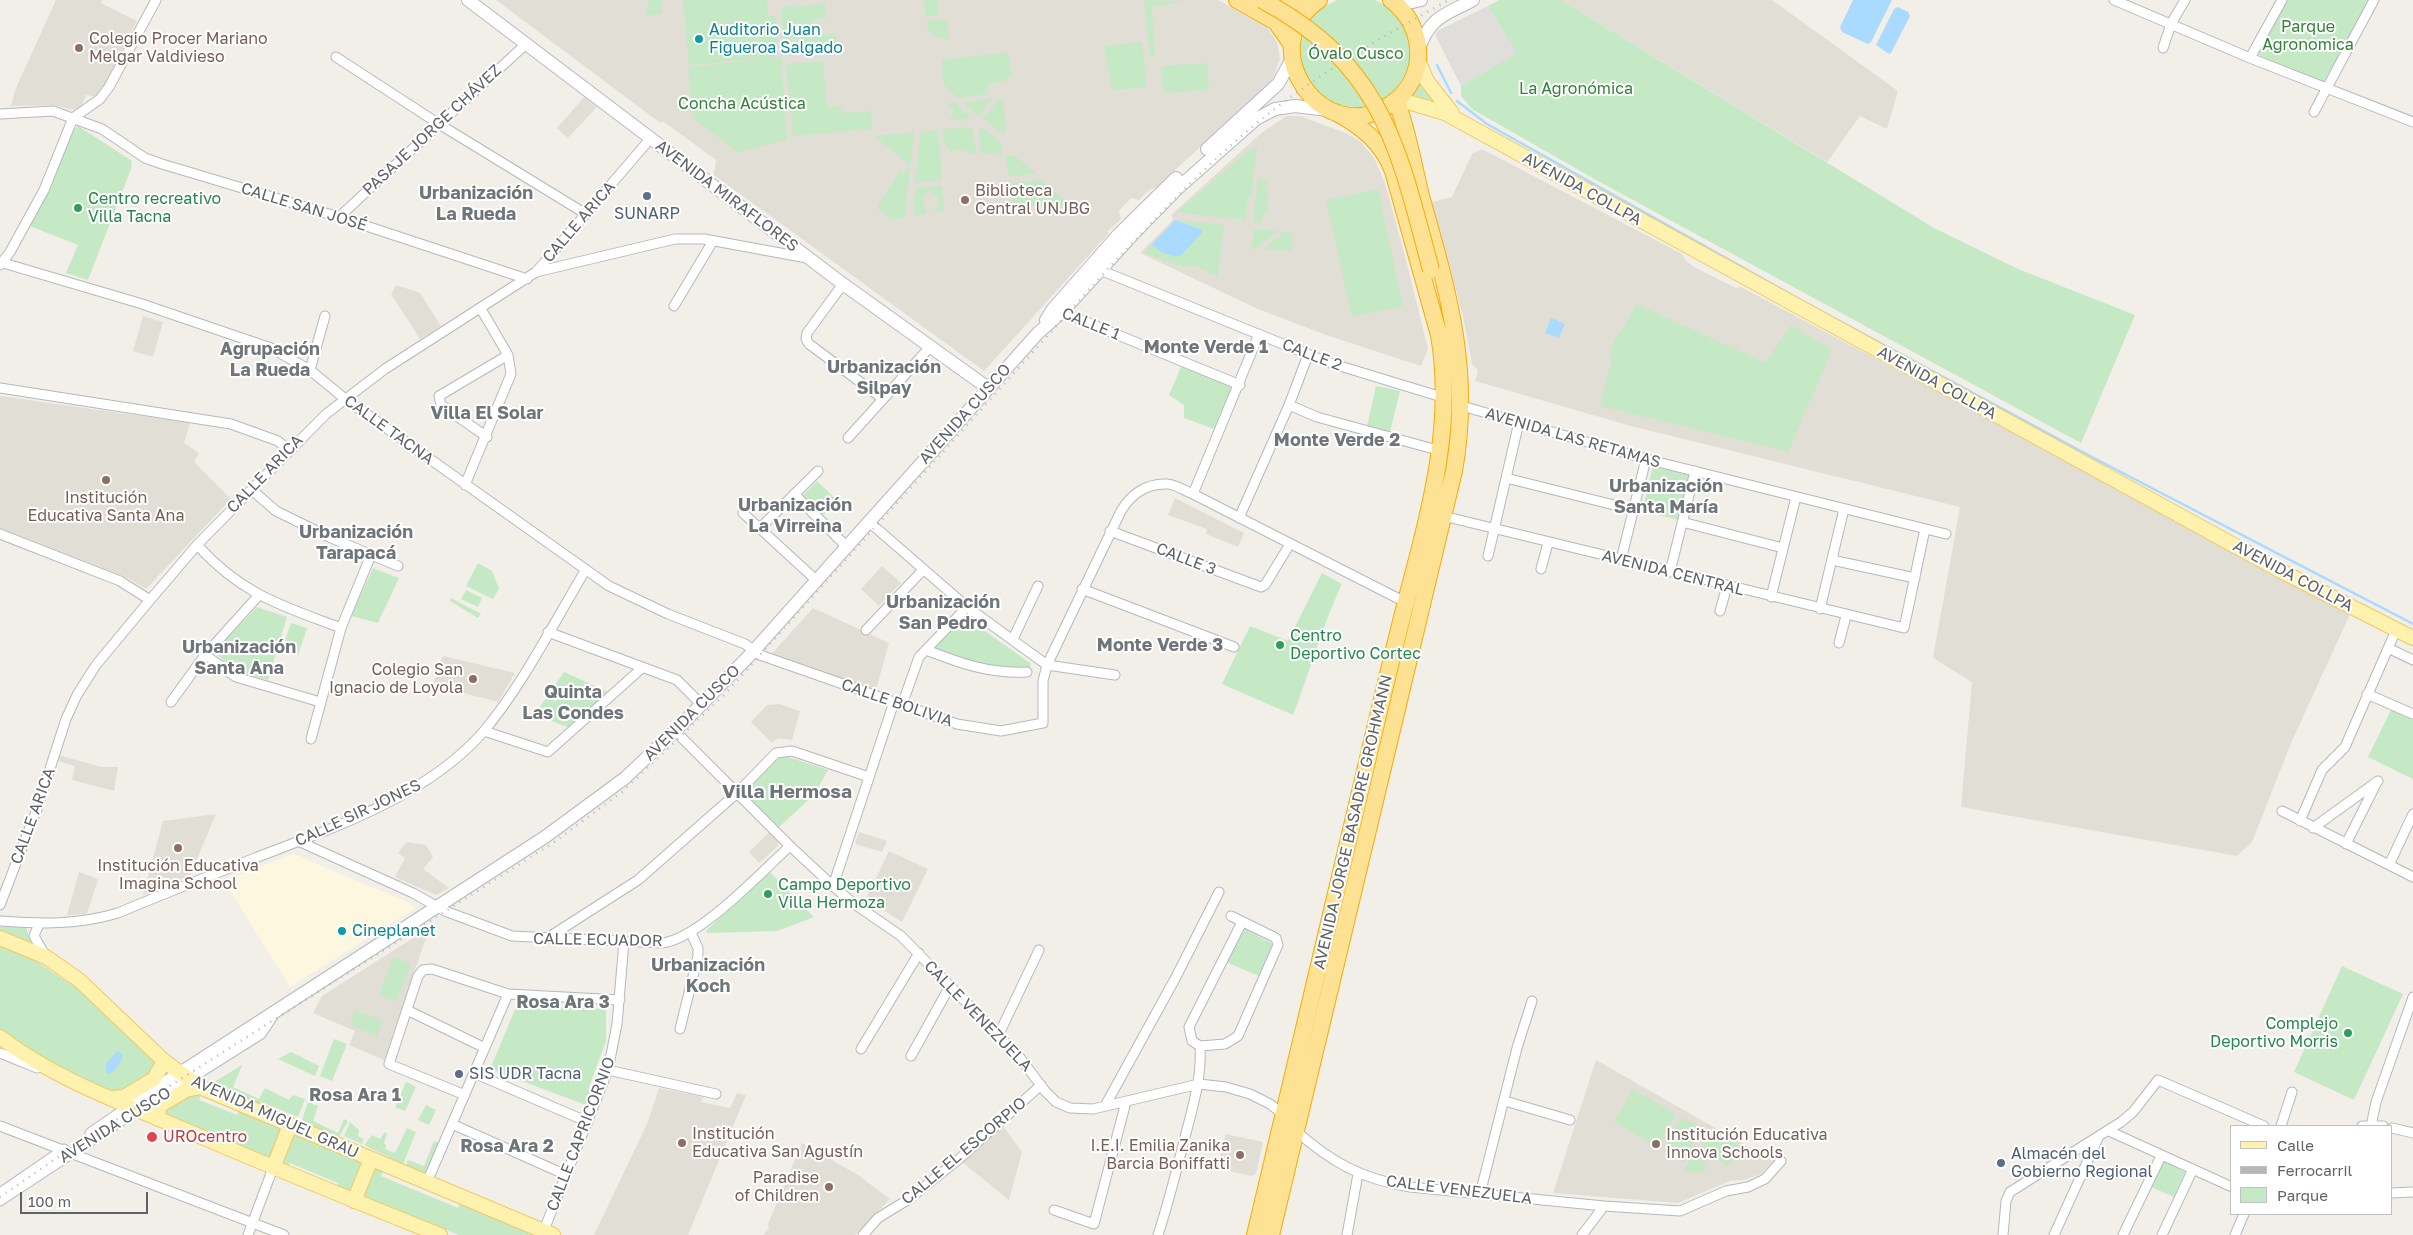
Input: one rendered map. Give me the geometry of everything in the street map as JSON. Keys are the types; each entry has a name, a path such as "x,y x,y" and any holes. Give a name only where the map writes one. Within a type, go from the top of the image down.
{"highway":[{"path":"1236,0 1276,22 1292,52 1298,79 1303,88 1318,104 1345,115 1367,114 1383,109 1397,100 1413,78 1418,55 1410,21 1392,1"},
{"path":"1262,0 1303,24 1328,44 1350,66 1384,119 1404,172 1431,270 1455,330"},
{"path":"1288,0 1298,2 1313,0"},
{"path":"1292,52 1299,22 1306,12 1320,0"},
{"name":"AVENIDA JORGE BASADRE GROHMANN","path":"1385,718 1421,609 1457,456 1462,406 1461,373 1449,299 1397,100"},
{"name":"AVENIDA JORGE BASADRE GROHMANN","path":"1271,1235 1354,850 1385,718 1406,602 1427,523 1441,451 1444,398 1438,335 1391,165 1375,139 1354,122 1332,111"},
{"path":"1431,270 1438,335"},
{"name":"AVENIDA JORGE BASADRE GROHMANN","path":"1255,1235 1283,1113 1354,850"}],"main road":[{"name":"AVENIDA MIRAFLORES","path":"468,0 809,258 988,388"},
{"path":"1392,1 1404,4 1421,0"},
{"path":"1463,124 1446,107 1427,81 1418,55 1424,34 1434,21 1473,0"},
{"name":"AVENIDA CUSCO","path":"133,1108 183,1076 275,1011 545,837 598,800 644,762 754,651 868,521 1058,311 1141,212 1278,84 1292,52"},
{"name":"AVENIDA COLLPA","path":"1397,100 1436,109 2282,572 2413,638"},
{"name":"AVENIDA CUSCO","path":"1058,311 1178,188 1256,119 1275,109 1295,106 1332,111"},
{"name":"AVENIDA MIGUEL GRAU","path":"0,938 46,957 79,980 164,1061 200,1087 546,1234"},
{"path":"0,1037 25,1056 59,1076 273,1168 440,1235"},
{"path":"110,1098 124,1097 154,1080 164,1061"},
{"path":"158,1119 158,1106 186,1090 200,1087"},
{"path":"273,1168 290,1125"},
{"path":"354,1200 371,1159"}],"street":[{"path":"1,263 44,190 73,118 100,99 109,87 156,0"},
{"path":"2114,0 2250,58 2413,122"},
{"path":"2162,48 2171,24 2185,0"},
{"path":"2250,58 2282,0"},
{"path":"2314,112 2374,0"},
{"name":"PASAJE JORGE CHÁVEZ","path":"339,217 526,44"},
{"path":"336,57 439,124 586,214"},
{"name":"CALLE SAN JOSÉ","path":"0,114 53,111 102,129 145,158 339,217 527,279"},
{"name":"CALLE ARICA","path":"0,905 37,809 66,719 77,695 96,665 150,600 197,545 310,428 344,398 385,369 480,310 536,272 650,139"},
{"path":"536,272 675,239 713,241 809,258"},
{"path":"674,306 713,241"},
{"name":"CALLE TACNA","path":"1,263 242,337 271,348 310,370 344,398 585,571 633,598 745,644 754,651"},
{"name":"CALLE 2","path":"1100,270 1308,354 1444,398"},
{"path":"844,284 807,333 806,339 809,344 883,399"},
{"path":"465,485 511,374 508,355 480,310"},
{"name":"CALLE 1","path":"1058,311 1240,385"},
{"path":"310,370 325,316"},
{"path":"1193,494 1240,385 1259,334"},
{"path":"848,438 930,347"},
{"path":"1239,518 1289,404 1308,354"},
{"path":"486,437 441,405 439,396 508,355"},
{"path":"0,388 231,424 278,441 289,450"},
{"path":"1289,404 1317,417 1441,451"},
{"name":"AVENIDA LAS RETAMAS","path":"1462,406 1646,459 1946,534"},
{"path":"1488,556 1519,422"},
{"path":"1621,560 1646,459"},
{"path":"759,529 818,471"},
{"path":"1670,572 1695,471"},
{"path":"1506,478 1634,510"},
{"path":"1047,665 1110,531 1127,501 1142,489 1160,484 1169,484 1193,494 1421,609"},
{"path":"252,490 276,511 398,566"},
{"path":"794,494 846,546"},
{"path":"1771,597 1796,497"},
{"path":"1820,609 1844,509"},
{"path":"743,513 816,580"},
{"name":"AVENIDA CENTRAL","path":"1442,516 1846,616 1904,628 1915,578"},
{"path":"868,521 967,607 1047,665 1115,675"},
{"path":"1682,522 1783,548"},
{"path":"1832,560 1915,578 1925,529"},
{"name":"CALLE 3","path":"1110,531 1261,587 1265,586 1290,544"},
{"path":"0,534 120,581 150,600"},
{"path":"1541,570 1548,543"},
{"path":"197,545 229,576 259,595 341,628"},
{"path":"311,739 341,628 371,555"},
{"path":"866,630 923,570"},
{"name":"CALLE SIR JONES","path":"0,922 39,924 78,922 118,912 298,841 394,800 420,786 442,770 484,731 520,680 585,571"},
{"path":"1013,639 1038,586"},
{"path":"1720,612 1727,586"},
{"path":"1082,590 1234,647"},
{"path":"171,702 205,655 259,595"},
{"path":"833,886 869,777 898,703 919,657 967,607"},
{"path":"1839,643 1846,616"},
{"path":"2300,822 2322,770 2344,747 2396,630"},
{"path":"548,632 677,680 702,705"},
{"path":"2388,648 2413,660"},
{"path":"926,650 974,667 1004,673 1027,672"},
{"name":"CALLE BOLIVIA","path":"754,651 760,655 957,724 977,729 1002,731 1041,724 1044,720 1042,698 1047,665"},
{"path":"205,655 236,677 320,702"},
{"path":"484,731 548,752 642,668"},
{"path":"2367,694 2413,714"},
{"name":"CALLE VENEZUELA","path":"675,731 790,846 833,886 853,903 901,936 919,953 999,1034 1027,1065 1056,1102 1070,1108 1085,1110 1199,1084 1239,1090 1260,1099 1283,1113 1295,1130 1338,1164 1358,1174 1381,1182 1410,1187 1604,1206 1680,1211 1726,1190 1748,1187 1765,1179 1781,1161"},
{"path":"546,939 638,880 737,793 770,757 784,751 792,751 869,777"},
{"path":"2313,828 2378,781 2346,844"},
{"path":"2282,811 2300,822 2413,876"},
{"path":"2389,865 2413,814"},
{"name":"CALLE ECUADOR","path":"298,841 438,906 512,936 624,942 670,942 691,933 790,846"},
{"path":"1106,1106 1176,977 1219,892"},
{"path":"1231,916 1276,938 1278,945 1238,1036 1225,1044 1200,1046 1192,1041 1190,1027 1242,922"},
{"path":"39,924 34,936 46,957"},
{"path":"680,1029 698,956 698,948 691,933"},
{"name":"CALLE CAPRICORNIO","path":"546,1234 566,1175 608,1070 620,1000 624,942"},
{"path":"999,1034 1039,950"},
{"path":"861,1049 919,953"},
{"path":"465,1095 389,1064 422,970 432,969 508,994 620,1000"},
{"path":"911,1056 950,986"},
{"path":"427,1182 508,994"},
{"path":"2371,1125 2376,1102 2413,997"},
{"path":"1480,1194 1517,1048 1532,1001"},
{"path":"407,1010 485,1048"},
{"path":"1158,1235 1199,1084 1201,1066 1200,1046"},
{"path":"0,1053 59,1076"},
{"path":"608,1070 716,1094"},
{"path":"474,1073 588,1122"},
{"path":"2003,1235 2006,1201 2010,1192 2109,1131 2133,1112 2158,1080 2262,1125"},
{"name":"CALLE EL ESCORPIO","path":"863,1235 878,1218 909,1199 959,1159 1041,1085"},
{"path":"2281,1125 2292,1092"},
{"path":"1505,1101 1570,1120"},
{"path":"1054,1210 1094,1224 1126,1102"},
{"name":"AVENIDA CUSCO","path":"0,1193 133,1108"},
{"path":"452,1124 566,1175"},
{"path":"0,1126 284,1235"},
{"path":"2393,1128 2413,1134"},
{"path":"2109,1131 2230,1186"},
{"path":"2054,1235 2098,1137"},
{"name":"AVENIDA CUSCO","path":"0,1201 67,1151"},
{"path":"2123,1235 2161,1156"},
{"path":"248,1235 273,1168"},
{"path":"2162,1235 2193,1169"},
{"path":"1347,1235 1358,1174"},
{"path":"2393,1193 2413,1192"},
{"path":"1582,1235 1604,1206"},
{"path":"2234,1235 2244,1215"}],"shaded area":[{"name":"Colegio Procer Mariano Melgar Valdivieso","path":"56,0 102,0 101,3 137,21 98,97 86,95 81,107 74,110 54,105 11,106 16,88"},
{"path":"496,0 1218,0 1267,27 1277,42 1280,59 1272,80 1157,187 1149,190 1139,200 1131,198 1119,211 1121,219 1108,231 1109,233 984,371 714,175 716,160 664,122 659,122"},
{"path":"1561,0 1772,0 1898,91 1887,129 1860,116 1827,162"},
{"path":"1488,6 1518,53 1461,86 1435,35 1439,30"},
{"path":"584,97 597,107 568,138 557,128"},
{"path":"1286,116 1300,116 1348,134 1361,142 1374,158 1385,183 1428,349 1421,366 1326,335 1258,309 1140,253 1173,220 1171,215 1259,135"},
{"path":"1482,149 1682,254 1686,261 1694,267 1736,288 1741,287 2351,612 2291,743 2252,842 2237,856 1961,807 1972,682 1933,658 1960,507 1631,426 1475,381 1478,370 1472,364 1463,316 1432,202 1452,197 1472,154"},
{"path":"396,285 420,293 441,326 420,339 391,294"},
{"path":"143,316 163,322 153,357 133,351"},
{"name":"Institución Educativa Santa Ana","path":"0,396 190,423 184,443 199,453 194,462 231,499 146,589 130,579 0,529"},
{"path":"1175,498 1244,533 1238,547 1206,534 1207,529 1168,515"},
{"path":"882,566 901,583 879,606 861,589"},
{"path":"813,608 889,643 876,690 769,657"},
{"name":"Colegio San Ignacio de Loyola","path":"443,656 515,673 498,702 433,685"},
{"path":"779,704 800,711 792,740 778,738 772,743 751,722 767,705"},
{"path":"59,755 101,767 118,767 114,791 72,780 75,766 58,761"},
{"name":"Institución Educativa Imagina School","path":"216,814 190,875 143,895 163,821"},
{"path":"769,832 778,841 778,846 759,863 749,852"},
{"path":"859,832 887,841 882,852 855,844"},
{"path":"407,842 426,845 433,857 423,869 449,888 436,895 395,877 405,858 398,853"},
{"path":"889,851 928,869 902,922 867,902 866,899"},
{"path":"293,854 412,904 414,909 290,987 224,881"},
{"path":"79,872 98,879 87,914 67,915"},
{"path":"421,933 427,935 384,1060 349,1045 355,1031 313,1013 322,996"},
{"name":"Institución Educativa Innova Schools","path":"1596,1060 1773,1161 1761,1174 1743,1180 1730,1181 1678,1203 1553,1193"},
{"name":"Institución Educativa San Agustín","path":"659,1088 703,1097 701,1102 730,1108 737,1093 746,1095 688,1235 594,1235 647,1124"},
{"path":"1002,1125 1022,1152 1009,1200 962,1162"},
{"name":"I.E.I. Emilia Zanika Barcia Boniffatti","path":"1226,1134 1263,1142 1256,1174 1251,1176 1217,1168"},
{"name":"Paradise of Children","path":"802,1143 858,1175 890,1199 855,1235 763,1235 769,1228 768,1224"}],"green space":[{"name":"Óvalo Cusco","path":"1342,-1 1370,-1 1387,6 1402,21 1410,41 1410,63 1402,83 1387,98 1367,106 1345,106 1325,98 1310,83 1302,63 1302,41 1310,21 1325,6"},
{"path":"649,0 661,0 662,14 645,15"},
{"path":"683,0 767,0 768,16 775,16 778,54 775,58 689,65"},
{"path":"924,0 938,0 939,15 925,16"},
{"path":"1144,0 1184,1 1152,7 1155,56 1150,57"},
{"name":"La Agronómica","path":"1499,0 1561,0 1934,228 2018,269 2135,315 2081,443 1598,181 1472,109 1461,96 1461,86 1517,53 1488,6"},
{"name":"Parque Agronomica","path":"2288,0 2370,0 2324,81 2318,82 2260,56 2258,52"},
{"path":"825,4 826,18 811,20 812,35 835,34 837,51 804,53 802,39 783,39 781,7"},
{"path":"947,19 949,42 940,37 933,36 927,27 926,20"},
{"path":"1142,42 1147,87 1112,90 1104,46"},
{"path":"1008,52 1012,75 1005,81 988,84 988,94 958,98 943,83 942,60"},
{"name":"Concha Acústica","path":"781,58 787,140 738,152 693,118 688,67"},
{"path":"823,61 827,107 841,106 842,113 871,111 872,129 793,136 786,64"},
{"path":"1207,63 1209,90 1163,93 1161,66"},
{"path":"1421,78 1436,102 1407,99"},
{"path":"992,99 978,116 963,102"},
{"path":"1003,99 1006,132 1000,133 983,118 999,100"},
{"path":"954,102 969,116 968,119 950,120 954,111 952,107 949,107 948,103"},
{"name":"Centro recreativo Villa Tacna","path":"78,126 132,161 131,169 88,280 66,273 78,245 30,226 49,190 72,131"},
{"path":"972,127 976,153 969,154 960,149 951,152 944,142 943,129"},
{"path":"983,128 1001,142 1001,153 981,154 979,129"},
{"path":"938,130 942,180 915,183 921,132"},
{"path":"914,132 905,217 892,220 877,208 899,172 904,173 910,165 874,136"},
{"path":"1257,147 1252,193 1247,199 1246,220 1180,213 1181,209 1249,150"},
{"path":"1006,156 1015,156 1036,174 1008,176"},
{"path":"1258,179 1267,180 1266,188 1268,188 1267,213 1263,213 1261,223 1253,222"},
{"path":"1041,180 1070,205 1013,206 1011,183"},
{"path":"942,186 944,211 933,212 938,205 938,196 929,191 923,196 926,214 913,216 915,188"},
{"path":"1378,189 1403,306 1352,317 1326,200"},
{"path":"1175,220 1224,225 1218,277 1196,266 1183,267 1144,253 1152,244 1155,247 1201,230"},
{"path":"1254,229 1278,231 1255,249 1251,249"},
{"path":"1285,231 1293,234 1291,251 1264,249"},
{"path":"1637,304 1765,363 1791,325 1832,350 1788,452 1600,406 1611,363 1610,349"},
{"path":"1182,365 1232,386 1214,429 1184,418 1184,405 1169,395"},
{"path":"1376,386 1400,391 1390,432 1367,426"},
{"path":"1653,466 1689,475 1679,520 1642,511"},
{"path":"817,481 837,500 822,516 802,496"},
{"path":"478,563 492,571 499,589 493,599 466,586"},
{"path":"373,568 399,578 378,623 351,616"},
{"name":"Centro Deportivo Cortec","path":"1322,573 1342,584 1322,632 1293,715 1222,684 1250,626 1288,641"},
{"path":"466,590 482,598 478,607 461,599"},
{"path":"451,598 481,614 478,618 450,601"},
{"path":"257,607 287,617 268,680 237,672 214,652"},
{"path":"964,616 1031,664 1030,667 991,667 935,648"},
{"path":"291,623 307,628 298,655 282,649"},
{"path":"564,672 608,692 569,728 535,714"},
{"path":"2391,710 2413,720 2413,779 2368,757"},
{"path":"785,756 828,770 814,795 779,827 741,791 772,761"},
{"name":"Campo Deportivo Villa Hermoza","path":"769,871 814,917 777,931 707,933 706,931"},
{"path":"0,927 26,927 30,941 26,942 0,932"},
{"path":"1245,929 1273,944 1259,976 1226,962"},
{"path":"0,943 39,963 81,991 155,1061 158,1069 118,1095 68,1075 0,1032"},
{"path":"393,957 411,964 396,1002 379,995"},
{"name":"Complejo Deportivo Morris","path":"2342,966 2403,994 2354,1100 2294,1072"},
{"path":"517,1005 606,1009 606,1041 588,1090 591,1093 586,1105 490,1069"},
{"path":"355,1010 383,1021 377,1036 350,1025"},
{"path":"334,1039 347,1044 332,1081 320,1076"},
{"path":"291,1052 319,1066 315,1076 278,1059"},
{"path":"242,1065 233,1087 259,1099 265,1088 289,1100 293,1095 305,1099 298,1117 264,1103 261,1105 211,1084"},
{"path":"406,1082 416,1087 405,1111 395,1107"},
{"path":"1633,1089 1675,1114 1658,1147 1614,1122"},
{"path":"194,1093 201,1095 199,1100 237,1115 239,1111 280,1128 282,1131 270,1160 165,1117 162,1107"},
{"path":"308,1102 318,1106 313,1121 338,1133 344,1119 348,1121 338,1139 308,1127 309,1124 302,1120"},
{"path":"426,1105 436,1110 429,1125 418,1120"},
{"path":"1681,1117 1701,1128 1684,1162 1664,1151"},
{"path":"350,1122 359,1130 358,1136 364,1139 362,1144 344,1136"},
{"path":"407,1128 416,1132 403,1164 364,1145 372,1135 380,1139 385,1132 387,1134 384,1143 386,1145 385,1149 395,1153"},
{"path":"1712,1129 1739,1146 1728,1166 1701,1149"},
{"path":"296,1135 361,1162 362,1165 350,1191 336,1188 338,1183 290,1163 287,1168 282,1162 292,1137"},
{"path":"434,1141 440,1143 429,1175 406,1166 408,1160 424,1166"},
{"path":"1695,1152 1701,1156 1707,1169 1698,1173 1684,1171"},
{"path":"2163,1161 2185,1172 2174,1197 2151,1187"},
{"path":"371,1169 383,1170 381,1176 458,1208 461,1202 534,1232 533,1235 459,1235 368,1198 364,1195 363,1191"}],"water":[{"path":"1853,0 1892,0 1871,42 1868,44 1842,32 1840,27"},
{"path":"1898,7 1908,12 1910,16 1889,54 1876,45 1894,9"},
{"path":"1175,220 1202,230 1202,233 1180,256 1164,253 1152,244"},
{"path":"1551,318 1565,324 1559,338 1545,333"},
{"path":"118,1051 123,1055 121,1061 109,1074 105,1071 107,1062"}],"waterway":[{"path":"1437,65 1451,93"},
{"path":"1457,101 1487,124 1808,304 2092,457 2413,624"}],"railway":[{"path":"0,1197 67,1151 553,843 622,792 724,695 1105,272 1198,176 1279,105 1326,72 1449,0"}],"place":[{"name":"Auditorio Juan Figueroa Salgado","path":"699,39"},
{"name":"Colegio Procer Mariano Melgar Valdivieso","path":"79,48"},
{"name":"SUNARP","path":"647,196"},
{"name":"Biblioteca Central UNJBG","path":"965,200"},
{"name":"Centro recreativo Villa Tacna","path":"78,208"},
{"name":"Institución Educativa Santa Ana","path":"106,480"},
{"name":"Centro Deportivo Cortec","path":"1280,645"},
{"name":"Colegio San Ignacio de Loyola","path":"473,679"},
{"name":"Institución Educativa Imagina School","path":"178,848"},
{"name":"Campo Deportivo Villa Hermoza","path":"768,894"},
{"name":"Cineplanet","path":"342,931"},
{"name":"Complejo Deportivo Morris","path":"2348,1033"},
{"name":"SIS UDR Tacna","path":"459,1074"},
{"name":"UROcentro","path":"152,1137"},
{"name":"Institución Educativa San Agustín","path":"682,1143"},
{"name":"Institución Educativa Innova Schools","path":"1656,1144"},
{"name":"I.E.I. Emilia Zanika Barcia Boniffatti","path":"1240,1155"},
{"name":"Almacén del Gobierno Regional","path":"2001,1163"},
{"name":"Paradise of Children","path":"829,1187"}],"district":[{"name":"Urbanización La Rueda","path":"476,203"},
{"name":"Monte Verde 1","path":"1206,347"},
{"name":"Agrupación La Rueda","path":"270,359"},
{"name":"Urbanización Silpay","path":"884,377"},
{"name":"Villa El Solar","path":"487,413"},
{"name":"Monte Verde 2","path":"1337,440"},
{"name":"Urbanización Santa María","path":"1666,496"},
{"name":"Urbanización La Virreina","path":"795,515"},
{"name":"Urbanización Tarapacá","path":"356,542"},
{"name":"Urbanización San Pedro","path":"943,612"},
{"name":"Monte Verde 3","path":"1160,645"},
{"name":"Urbanización Santa Ana","path":"239,658"},
{"name":"Quinta Las Condes","path":"573,702"},
{"name":"Villa Hermosa","path":"787,792"},
{"name":"Urbanización Koch","path":"708,975"},
{"name":"Rosa Ara 3","path":"563,1002"},
{"name":"Rosa Ara 1","path":"355,1095"},
{"name":"Rosa Ara 2","path":"507,1146"}]}
